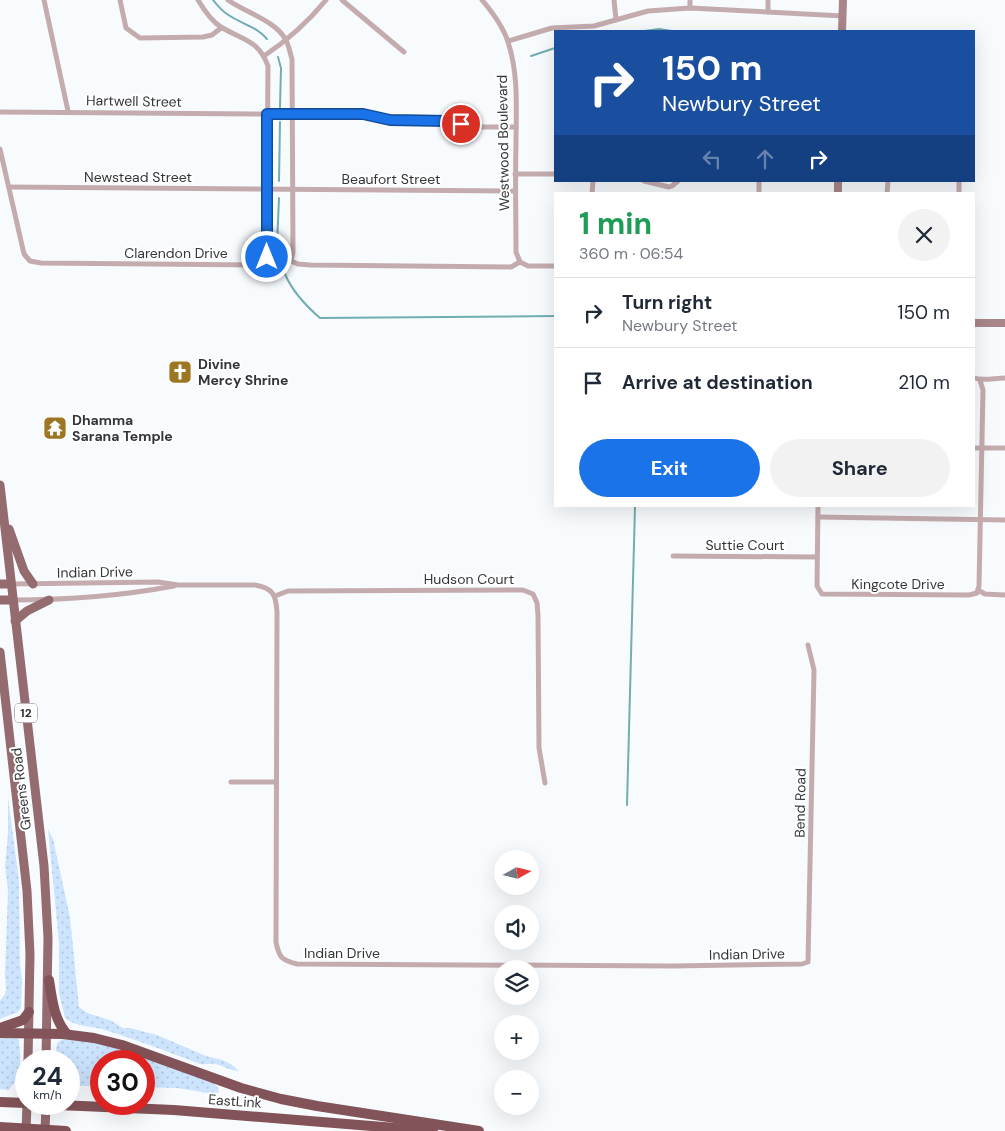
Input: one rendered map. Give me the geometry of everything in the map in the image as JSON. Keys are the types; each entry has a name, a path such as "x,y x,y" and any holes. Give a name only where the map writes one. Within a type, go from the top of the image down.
{"highway":[{"path":"48,980 56,1014 66,1034"},
{"path":"0,1028 23,1020 29,1012"},
{"path":"0,1033 66,1034 94,1038 122,1045 234,1085 281,1099 479,1131"},
{"path":"0,1102 15,1103"},
{"name":"EastLink","path":"80,1106 174,1110 433,1131"},
{"path":"0,1127 66,1131"}],"main road":[{"path":"842,30 843,0"},
{"path":"975,323 1005,323"},
{"name":"Greens Road","path":"0,485 44,866 48,938 46,1050"},
{"path":"4,515 24,572 33,584"},
{"path":"0,584 11,584"},
{"path":"0,600 13,600"},
{"path":"15,621 27,611 49,600"},
{"name":"Greens Road","path":"0,652 27,891 30,954 28,1050"},
{"path":"0,668 3,679"},
{"path":"26,1131 27,1115"},
{"path":"45,1131 46,1115"}],"street":[{"path":"44,0 68,112"},
{"path":"120,0 126,28 140,38 203,37 212,35 222,28"},
{"path":"198,0 216,23 254,44 264,56 268,71 268,261"},
{"path":"228,0 266,22 287,41 293,67 293,252 291,261"},
{"path":"264,56 287,41 308,22 326,0"},
{"path":"342,0 404,52"},
{"name":"Westwood Boulevard","path":"482,0 495,16 508,41 514,69 516,252 520,262"},
{"path":"614,0 616,20"},
{"path":"690,0 690,8"},
{"path":"768,0 768,12"},
{"path":"508,41 552,28 594,26 648,11 690,8 843,16"},
{"name":"Hartwell Street","path":"0,112 363,114 390,120 448,121 474,127 516,127"},
{"name":"Clarendon Drive","path":"0,149 24,254 26,259 35,262 256,265 268,261 280,266 291,261 310,266 501,267 511,267 520,262 528,266 554,266"},
{"path":"515,174 554,174"},
{"path":"648,182 669,187 677,182"},
{"name":"Newstead Street","path":"9,187 267,189"},
{"name":"Beaufort Street","path":"267,189 515,191"},
{"path":"975,378 980,380 1005,378"},
{"path":"977,592 979,586 983,390 980,380"},
{"path":"975,448 1005,448"},
{"path":"817,556 818,507"},
{"path":"818,517 1005,520"},
{"name":"Suttie Court","path":"673,556 817,556"},
{"name":"Kingcote Drive","path":"817,556 817,586 822,594 969,596 977,592 1005,595"},
{"name":"Indian Drive","path":"11,584 158,582 178,585"},
{"name":"Indian Drive","path":"13,600 90,598 178,585 255,585 264,586 271,590 275,596 277,612 276,942 278,953 285,961 297,964 672,966 802,964 808,962"},
{"name":"Hudson Court","path":"275,596 288,591 523,590 533,594 537,603 539,748 545,783"},
{"name":"Bend Road","path":"808,645 814,670 808,962"},
{"path":"230,782 276,782"}],"shaded area":[{"path":"8,797 19,881 21,1008 18,1012 0,1019 0,1001 6,989 8,890 5,866 8,834"},
{"path":"48,829 53,839 70,917 79,1007 87,1013 110,1020 123,1028 157,1035 206,1056 222,1060 231,1064 239,1071 216,1064 200,1064 117,1034 74,1023 65,1018 59,993 59,943"},
{"path":"15,1037 19,1040 20,1050 15,1050 15,1082 9,1090 0,1089 0,1038"},
{"path":"64,1038 87,1038 122,1050 90,1050 90,1086 80,1086 80,1050 56,1050 57,1043"},
{"path":"155,1061 212,1081 219,1092 214,1094 177,1088 155,1087"}],"waterway":[{"path":"213,0 225,13 258,31 267,39"},
{"path":"652,30 666,30"},
{"path":"531,56 554,48"},
{"path":"278,57 281,68 280,107"},
{"path":"279,181 280,122"},
{"path":"279,198 277,245 279,253"},
{"path":"285,274 300,298 320,318 554,316"},
{"path":"627,805 635,507"}],"place":[{"name":"Divine Mercy Shrine","path":"180,372"},
{"name":"Dhamma Sarana Temple","path":"55,428"}],"route":[{"path":"267,257 267,114 363,114 390,120 448,121 461,124"}]}
